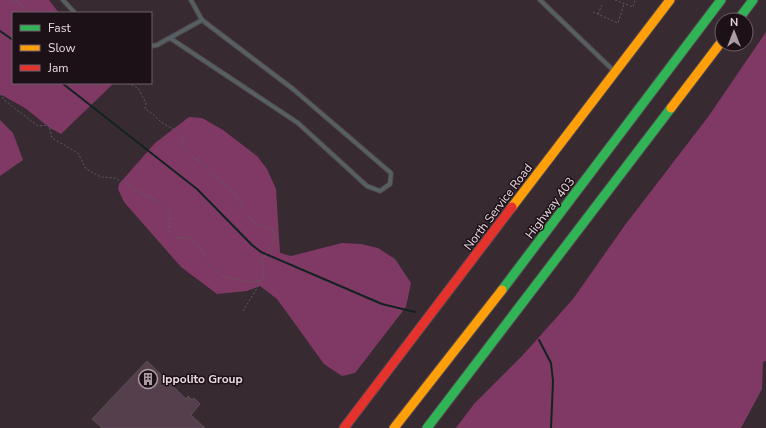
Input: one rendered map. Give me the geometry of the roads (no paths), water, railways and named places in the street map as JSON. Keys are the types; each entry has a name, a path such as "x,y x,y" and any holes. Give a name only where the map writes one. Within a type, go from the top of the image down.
{"main road":[{"name":"North Service Road","path":"344,428 670,0"},
{"name":"Highway 403","path":"394,428 532,252 721,0"},
{"path":"744,12 753,0"},
{"path":"427,428 714,51"}],"lane":[{"path":"63,0 75,12"},
{"path":"170,38 298,124 367,186 380,191 390,184 391,173 293,89 202,20 191,0"},
{"path":"540,0 616,72"},
{"path":"152,46 157,45 202,20"}],"waterway":[{"path":"0,31 12,39"},
{"path":"63,84 197,189 252,245 261,252 382,304 415,312"},
{"path":"539,340 551,363 553,381 551,428"}],"place":[{"name":"Ippolito Group","path":"148,379"}]}
